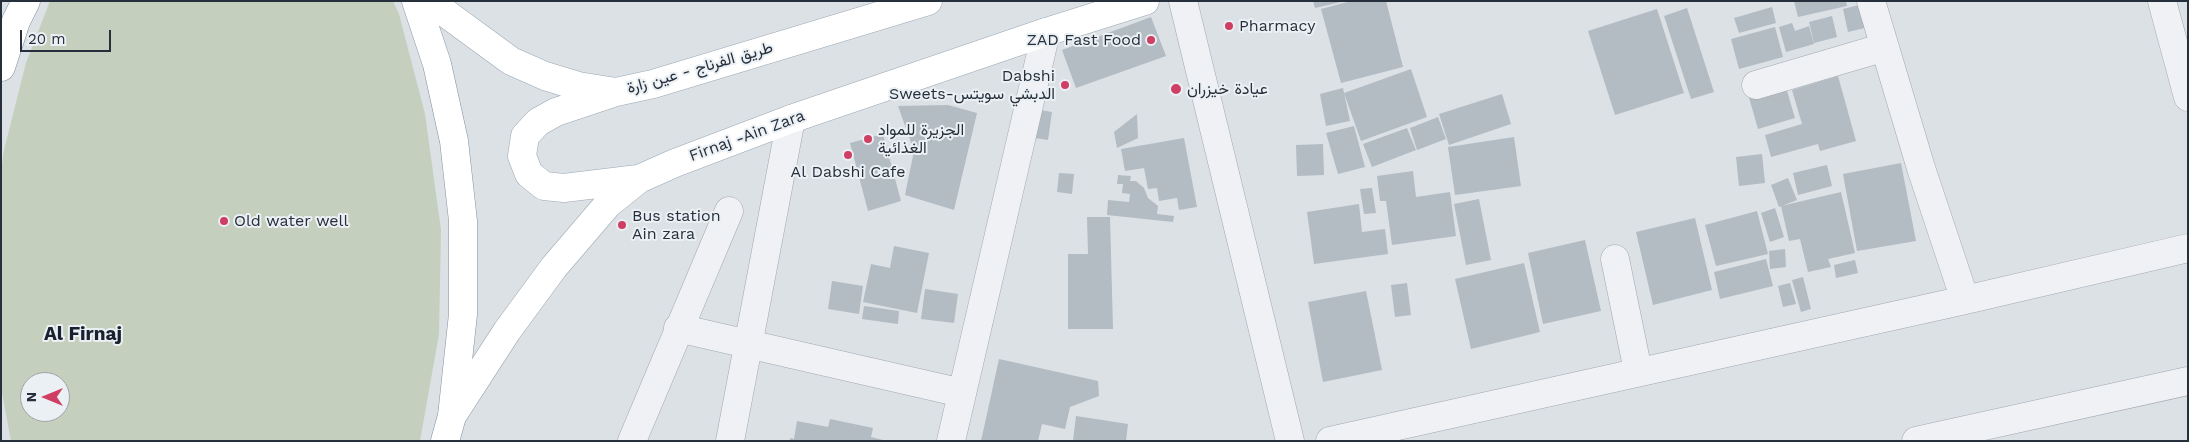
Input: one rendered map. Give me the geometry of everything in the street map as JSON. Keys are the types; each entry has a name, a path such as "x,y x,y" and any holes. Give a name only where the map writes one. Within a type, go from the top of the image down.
{"main road":[{"path":"416,1 437,64 454,142 463,221 463,314 449,428"},
{"name":"طريق الفرناج - عين زارة","path":"429,1 511,60 545,76 578,86 616,92 663,81 928,1"},
{"name":"Firnaj -Ain Zara","path":"449,428 507,331 554,267 608,204 639,179 675,163 791,119 1046,32 1145,1"},
{"path":"1,67 21,8"},
{"path":"616,92 556,112 538,122 526,136 522,156 529,174 544,186 564,188 639,179"}],"street":[{"path":"1183,1 1290,441"},
{"path":"1871,1 1921,168 1965,300"},
{"path":"2162,1 2188,97"},
{"path":"951,441 1046,32"},
{"path":"1756,85 1885,47"},
{"path":"730,441 791,119"},
{"path":"632,441 678,328 729,211"},
{"path":"1330,441 1638,371 1965,300 2188,248"},
{"path":"1615,259 1638,371"},
{"path":"678,328 962,393"},
{"path":"1916,441 2188,381"}],"green space":[{"path":"50,1 393,1 399,14 425,114 441,230 439,334 420,441 11,441 1,387 1,171 4,150 26,63"}],"building":[{"path":"1313,1 1341,1 1341,2 1315,8"},
{"path":"1351,1 1386,1 1403,67 1341,83 1321,9"},
{"path":"1794,1 1846,1 1847,6 1798,17"},
{"path":"1859,5 1865,28 1848,32 1843,9"},
{"path":"1772,7 1776,23 1739,33 1734,18"},
{"path":"1687,8 1714,92 1691,99 1664,16"},
{"path":"1657,9 1684,93 1615,115 1588,31"},
{"path":"1832,16 1837,37 1814,43 1809,22"},
{"path":"1151,17 1166,56 1076,88 1062,50"},
{"path":"1792,23 1795,31 1809,26 1814,44 1786,52 1779,27"},
{"path":"1775,27 1783,57 1739,69 1731,39"},
{"path":"1411,69 1427,117 1361,141 1344,93"},
{"path":"1838,76 1856,141 1820,151 1818,144 1771,157 1765,135 1802,124 1792,90"},
{"path":"1785,84 1795,118 1758,129 1748,94"},
{"path":"1343,88 1350,121 1326,126 1320,94"},
{"path":"1502,94 1511,124 1449,145 1439,114"},
{"path":"948,105 977,113 954,210 905,195 914,151 898,106"},
{"path":"1040,110 1052,112 1048,140 1035,138"},
{"path":"1137,114 1138,138 1117,148 1114,132"},
{"path":"1438,117 1446,139 1417,150 1410,128"},
{"path":"1354,126 1365,167 1338,174 1326,133"},
{"path":"1407,128 1416,150 1372,167 1363,144"},
{"path":"883,134 901,201 868,211 850,143"},
{"path":"1514,137 1521,186 1455,195 1448,147"},
{"path":"1184,138 1197,207 1179,210 1177,198 1159,201 1157,188 1148,189 1144,168 1125,171 1121,149"},
{"path":"1323,144 1324,175 1297,176 1296,145"},
{"path":"1762,154 1765,183 1739,186 1736,157"},
{"path":"1901,163 1916,241 1857,251 1843,174"},
{"path":"1827,165 1832,186 1798,195 1793,173"},
{"path":"1413,171 1416,197 1450,192 1456,236 1392,245 1386,201 1380,201 1377,176"},
{"path":"1059,173 1074,174 1072,194 1057,192"},
{"path":"1118,175 1131,176 1130,181 1136,181 1144,188 1148,198 1158,206 1157,214 1174,216 1173,222 1107,215 1108,200 1129,202 1130,194 1122,193 1123,184 1117,184"},
{"path":"1788,178 1797,200 1779,207 1771,185"},
{"path":"1372,188 1376,213 1364,214 1360,189"},
{"path":"1841,192 1855,253 1828,259 1831,267 1808,272 1800,239 1789,241 1781,206"},
{"path":"1479,199 1491,260 1466,265 1454,204"},
{"path":"1359,204 1362,232 1385,229 1388,254 1314,264 1307,212"},
{"path":"1775,208 1784,237 1770,242 1761,213"},
{"path":"1757,211 1768,254 1716,266 1705,225"},
{"path":"1087,217 1110,217 1113,329 1068,329 1068,254 1088,254"},
{"path":"1695,218 1712,290 1653,305 1636,232"},
{"path":"1585,240 1601,311 1543,324 1528,253"},
{"path":"894,246 929,253 917,313 863,302 871,264 890,268"},
{"path":"1785,249 1786,267 1770,269 1769,251"},
{"path":"1766,259 1773,286 1720,299 1714,272"},
{"path":"1855,260 1858,273 1836,278 1834,265"},
{"path":"1524,263 1540,332 1471,349 1455,279"},
{"path":"1803,277 1811,309 1801,312 1792,280"},
{"path":"832,281 863,286 859,314 828,309"},
{"path":"1407,283 1411,315 1395,317 1391,285"},
{"path":"1790,283 1796,304 1783,307 1778,286"},
{"path":"925,289 958,294 954,323 921,319"},
{"path":"1366,291 1382,370 1323,382 1308,302"},
{"path":"864,306 899,311 898,324 862,319"},
{"path":"999,359 1098,381 1099,396 1070,407 1065,429 1042,424 1038,441 981,441"},
{"path":"1076,416 1128,424 1126,441 1073,441"},
{"path":"830,419 873,428 871,437 887,441 790,441 790,438 794,439 797,421 828,427"}],"place":[{"name":"Pharmacy","path":"1229,26"},
{"name":"ZAD Fast Food","path":"1151,40"},
{"name":"Dabshi Sweets-الدبشي سويتس","path":"1065,85"},
{"name":"عيادة خيزران","path":"1176,89"},
{"name":"الجزيرة للمواد الغذائية","path":"868,139"},
{"name":"Al Dabshi Cafe","path":"848,155"},
{"name":"Old water well","path":"224,221"},
{"name":"Bus station Ain zara","path":"622,225"}],"district":[{"name":"Al Firnaj","path":"83,334"}]}
